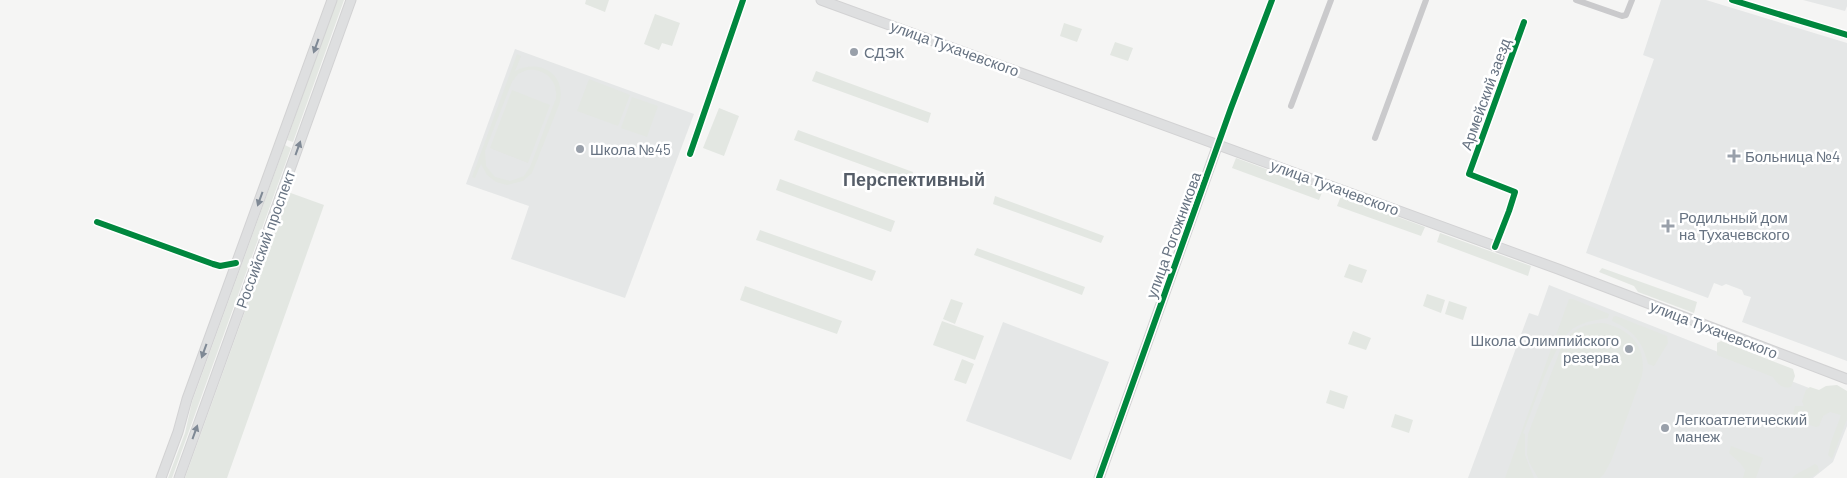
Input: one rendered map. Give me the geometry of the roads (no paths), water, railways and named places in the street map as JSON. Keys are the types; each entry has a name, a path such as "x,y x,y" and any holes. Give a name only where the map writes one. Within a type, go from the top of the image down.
{"main road":[{"name":"Российский проспект","path":"161,478 236,263 332,0"},
{"name":"Российский проспект","path":"179,478 351,0"},
{"name":"улица Тухачевского","path":"821,0 1218,144 1847,379"},
{"name":"улица Рогожникова","path":"1099,478 1218,144"}],"street":[{"path":"690,154 744,0"},
{"name":"улица Рогожникова","path":"1218,144 1272,0"},
{"path":"1291,106 1331,0"},
{"path":"1375,138 1426,0"},
{"path":"1576,0 1622,16 1626,15 1632,0"},
{"path":"1732,0 1847,35"},
{"name":"Армейский заезд","path":"1495,247 1515,192 1469,174 1524,22"},
{"path":"96,222 213,264 220,266 236,263"}],"place":[{"name":"СДЭК","path":"854,52"},
{"name":"Школа №45","path":"580,149"},
{"name":"Больница №4","path":"1734,156"},
{"name":"Родильный дом на Тухачевского","path":"1668,226"},
{"name":"Школа Олимпийского резерва","path":"1629,349"},
{"name":"Легкоатлетический манеж","path":"1665,428"}],"district":[{"name":"Перспективный","path":"914,179"}]}
